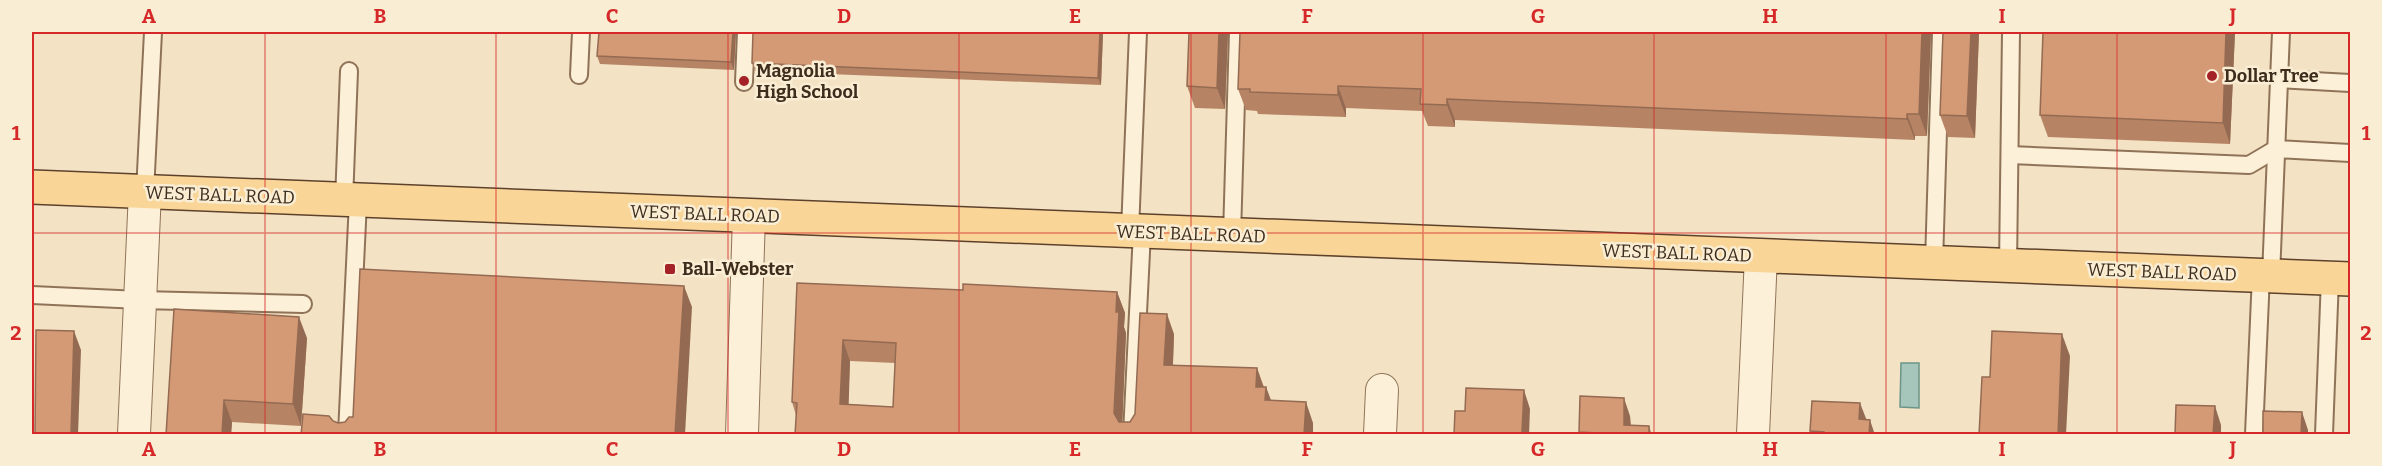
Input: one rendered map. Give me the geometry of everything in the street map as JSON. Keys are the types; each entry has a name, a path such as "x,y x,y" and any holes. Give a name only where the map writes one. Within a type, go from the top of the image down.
{"main road":[{"name":"WEST BALL ROAD","path":"32,187 2340,278"}],"street":[{"path":"134,435 145,192"},
{"path":"742,435 749,216"},
{"path":"1753,435 1761,256"},
{"path":"1380,435 1382,390"}],"lane":[{"path":"145,192 153,32"},
{"path":"579,75 581,32"},
{"path":"744,82 746,32"},
{"path":"1132,435 1138,32"},
{"path":"1232,235 1238,32"},
{"path":"1934,263 1941,32"},
{"path":"2008,266 2011,32"},
{"path":"2254,435 2276,149 2281,32"},
{"path":"347,435 351,201 349,70"},
{"path":"2279,79 2350,83"},
{"path":"2010,155 2249,165 2276,149 2350,153"},
{"path":"2324,435 2340,278"},
{"path":"32,295 303,304"}],"water":[{"path":"1901,363 1919,363 1919,408 1900,407"}],"building":[{"path":"599,32 733,32 731,62 597,56"},
{"path":"753,32 1100,32 1098,78 752,63"},
{"path":"1189,32 1219,32 1217,88 1187,86"},
{"path":"1240,32 1922,32 1919,114 1907,114 1907,119 1447,99 1447,105 1420,104 1421,89 1338,86 1338,95 1250,92 1250,89 1238,89"},
{"path":"1943,32 1971,32 1967,116 1940,115"},
{"path":"2043,32 2226,32 2223,123 2040,115"},
{"path":"360,269 684,286 675,435 301,435 303,414 329,416 338,423 353,417"},
{"path":"797,283 963,290 963,284 1117,292 1116,312 1119,312 1114,413 1119,422 1130,422 1135,414 1140,313 1167,314 1164,365 1257,368 1256,387 1266,387 1265,400 1306,402 1304,435 1161,433 1161,435 795,435 797,403 792,402","holes":["843,340 896,343 893,407 840,404"]},
{"path":"174,309 299,317 293,404 224,400 222,435 166,435"},
{"path":"36,330 74,331 71,435 35,435"},
{"path":"1992,331 2062,334 2058,435 1979,435 1982,377 1990,377"},
{"path":"1466,388 1524,390 1522,432 1533,433 1533,435 1454,435 1455,411 1465,411"},
{"path":"1580,396 1624,398 1624,425 1649,426 1649,435 1597,435 1597,433 1579,432"},
{"path":"1812,401 1860,403 1859,419 1870,420 1869,435 1824,435 1824,432 1810,431"},
{"path":"2176,405 2215,406 2213,435 2175,435"},
{"path":"2263,411 2302,412 2301,435 2263,435"}],"place":[{"name":"Dollar Tree","path":"2212,76"},
{"name":"Magnolia High School","path":"744,81"},
{"name":"Ball-Webster","path":"670,269"}]}
